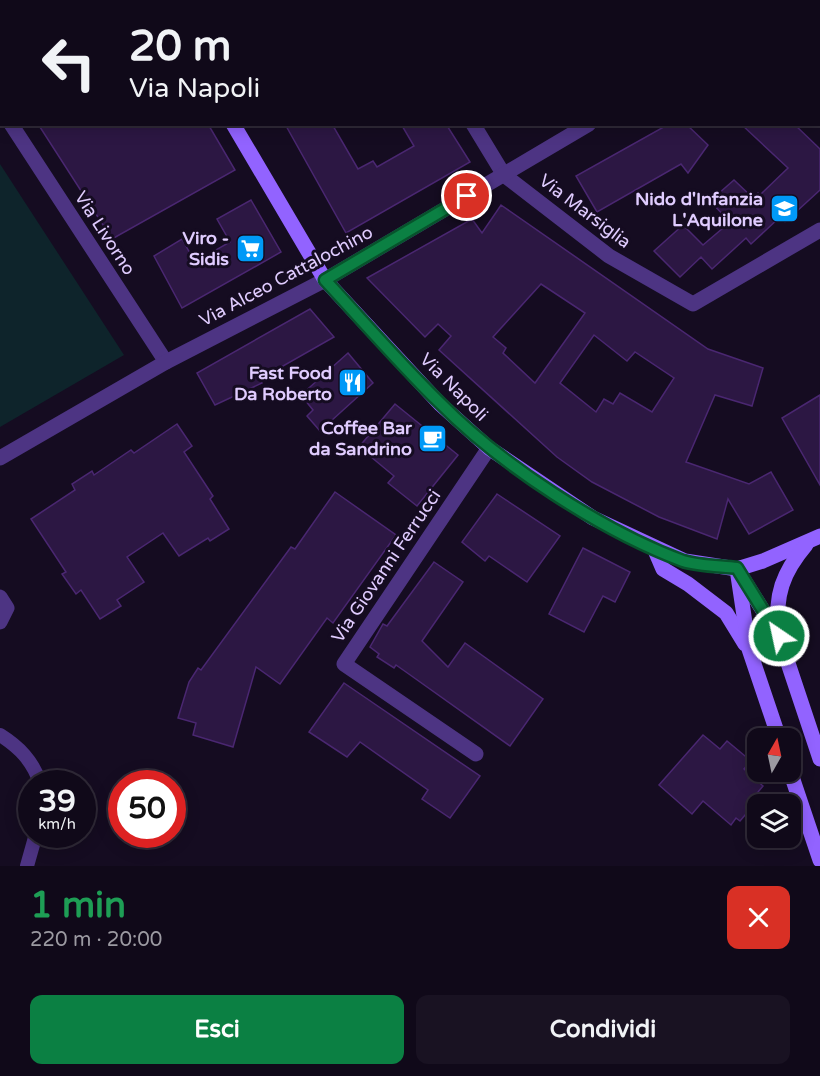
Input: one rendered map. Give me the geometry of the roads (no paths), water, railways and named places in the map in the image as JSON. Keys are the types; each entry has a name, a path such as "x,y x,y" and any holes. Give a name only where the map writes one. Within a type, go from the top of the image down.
{"main road":[{"name":"Via Napoli","path":"234,126 325,280 440,404 489,448 593,518 654,548 685,561 737,568"},
{"path":"737,568 763,561 814,539"},
{"path":"814,539 789,567 779,588 776,610 779,636 820,759"},
{"path":"654,548 663,569 688,584 726,613 749,649"},
{"path":"737,568 779,636"},
{"path":"737,568 749,649 776,728"},
{"path":"794,782 820,860"}],"street":[{"name":"Via Livorno","path":"12,126 166,362"},
{"name":"Via Marsiglia","path":"474,126 504,174 609,256 693,304 820,230"},
{"name":"Via Alceo Cattalochino","path":"0,458 166,362 325,280 586,126"},
{"name":"Via Giovanni Ferrucci","path":"476,754 344,663 489,448"},
{"path":"0,597 7,609 0,622"}],"lane":[{"path":"0,735 26,754 36,770"},
{"path":"27,866 32,848"}],"place":[{"name":"Nido d'Infanzia L'Aquilone","path":"784,209"},
{"name":"Viro - Sidis","path":"250,248"},
{"name":"Fast Food Da Roberto","path":"353,383"},
{"name":"Coffee Bar da Sandrino","path":"433,438"}]}
